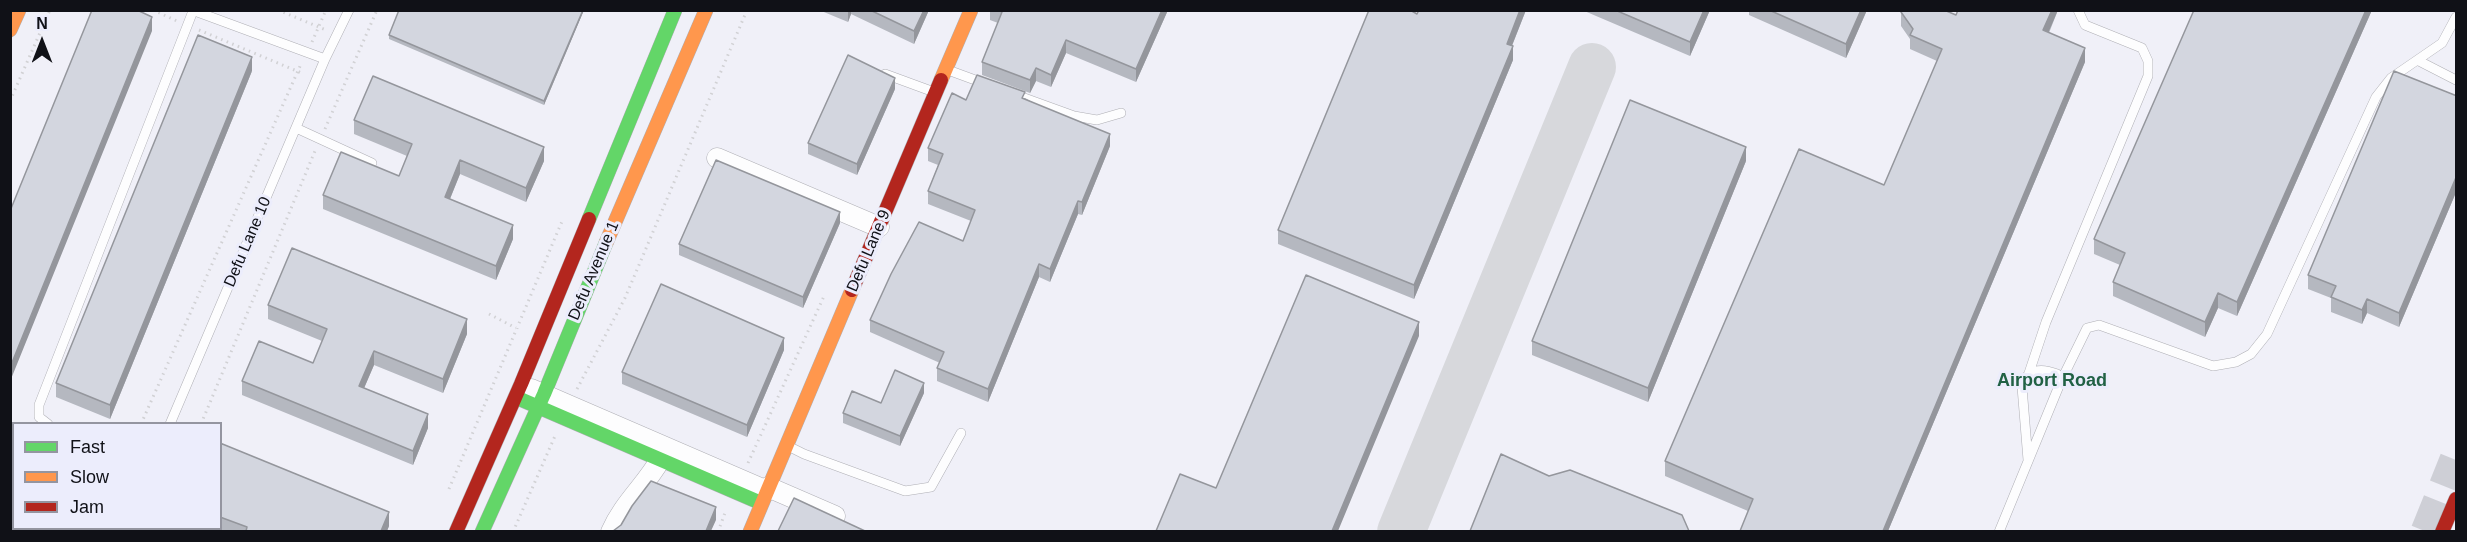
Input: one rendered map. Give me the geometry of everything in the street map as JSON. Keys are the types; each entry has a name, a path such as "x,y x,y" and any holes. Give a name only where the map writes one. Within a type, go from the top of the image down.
{"main road":[{"path":"10,30 19,10"},
{"name":"Defu Avenue 1","path":"456,531 518,390 675,10"},
{"name":"Defu Avenue 1","path":"482,531 540,401 658,118 706,10"},
{"name":"Defu Lane 9","path":"750,531 971,10"},
{"path":"567,411 660,460 766,494"},
{"path":"2442,531 2457,499"}],"street":[{"path":"717,159 879,226"},
{"path":"518,390 766,494 835,516"},
{"path":"611,531 626,504 651,476 660,460"}],"lane":[{"name":"Defu Lane 10","path":"170,422 325,59 349,10"},
{"path":"2028,463 2022,387 2024,379 2030,373 2046,322 2148,76 2148,61 2142,48 2085,25 2078,10"},
{"path":"46,422 39,417 39,405 192,11 325,59"},
{"path":"1999,531 2061,381 2087,328 2098,324 2213,366 2236,362 2251,354 2267,334 2376,97 2391,78 2442,44 2457,17"},
{"path":"2419,60 2457,80"},
{"path":"874,70 936,93"},
{"path":"946,70 992,86"},
{"path":"1002,90 1074,116 1097,120 1121,113"},
{"path":"296,128 372,163"},
{"path":"2030,373 2040,370 2050,371 2057,374 2061,381"},
{"path":"786,445 804,454 905,491 916,491 931,487 961,433"}],"path":[{"path":"10,101 50,10"},
{"path":"153,10 316,80"},
{"path":"278,10 338,36"},
{"path":"141,422 326,10"},
{"path":"321,139 377,10"},
{"path":"513,531 567,411 625,298 747,10"},
{"path":"201,422 316,149"},
{"path":"449,489 567,209"},
{"path":"489,314 516,328"}],"building":[{"path":"92,10 137,10 152,17 11,365 10,211"},
{"path":"399,10 583,10 544,101 389,35"},
{"path":"870,10 924,10 914,31"},
{"path":"998,10 1162,10 1136,69 1066,40 1051,75 1036,68 1030,80 982,62 1002,12"},
{"path":"1369,10 1410,10 1417,14 1419,10 1520,10 1507,44 1513,46 1414,285 1278,230"},
{"path":"1615,10 1704,10 1690,42"},
{"path":"1769,10 1861,10 1846,44"},
{"path":"1901,10 1944,10 1956,15 1958,10 2052,10 2043,30 2085,48 1883,531 1740,531 1753,499 1665,461 1799,149 1884,185 1942,49 1910,35 1913,29"},
{"path":"2194,10 2366,10 2237,302 2218,293 2205,322 2113,282 2125,253 2094,239"},
{"path":"198,35 252,57 110,405 56,383"},
{"path":"848,55 895,78 857,164 808,143"},
{"path":"2394,71 2457,96 2457,175 2399,313 2367,299 2362,310 2331,297 2336,286 2308,275"},
{"path":"977,75 1025,92 1022,98 1110,134 1082,202 1078,201 1050,269 1039,264 988,389 937,368 944,352 870,320 919,222 963,241 975,210 928,191 943,154 928,148 952,93 966,100"},
{"path":"373,76 544,147 526,188 460,160 445,197 513,225 496,266 323,195 341,152 399,176 412,144 354,120"},
{"path":"1630,100 1746,147 1648,388 1532,341"},
{"path":"716,160 840,212 803,297 679,244"},
{"path":"292,248 467,319 443,379 374,351 359,386 428,414 413,451 242,381 259,341 313,363 327,329 268,305"},
{"path":"1306,275 1419,322 1332,531 1156,531 1180,474 1216,488"},
{"path":"661,284 784,338 747,425 622,372"},
{"path":"895,370 924,383 900,436 843,413 852,391 881,403"},
{"path":"12,439 12,530 42,531 10,531 10,442"},
{"path":"222,444 389,512 381,531 246,531 247,527 222,518"},
{"path":"1501,454 1549,476 1570,470 1682,515 1689,531 1470,531"},
{"path":"651,481 716,507 706,531 613,531 621,525"},
{"path":"794,498 865,531 778,531"}],"taxiway":[{"path":"1401,532 1592,67"}],"tunnel":[{"path":"2427,532 2456,460"}],"traffic: fast":[{"path":"589,219 675,10"},
{"path":"482,532 544,394 606,243"},
{"path":"520,399 761,503"}],"traffic: slow":[{"path":"10,30 19,10"},
{"path":"606,243 706,10"},
{"path":"941,80 971,10"},
{"path":"750,532 852,290"}],"traffic: jam":[{"path":"852,290 941,80"},
{"path":"456,532 521,384 589,219"},
{"path":"2442,532 2456,499"}],"district":[{"name":"Airport Road","path":"2052,381"}]}
